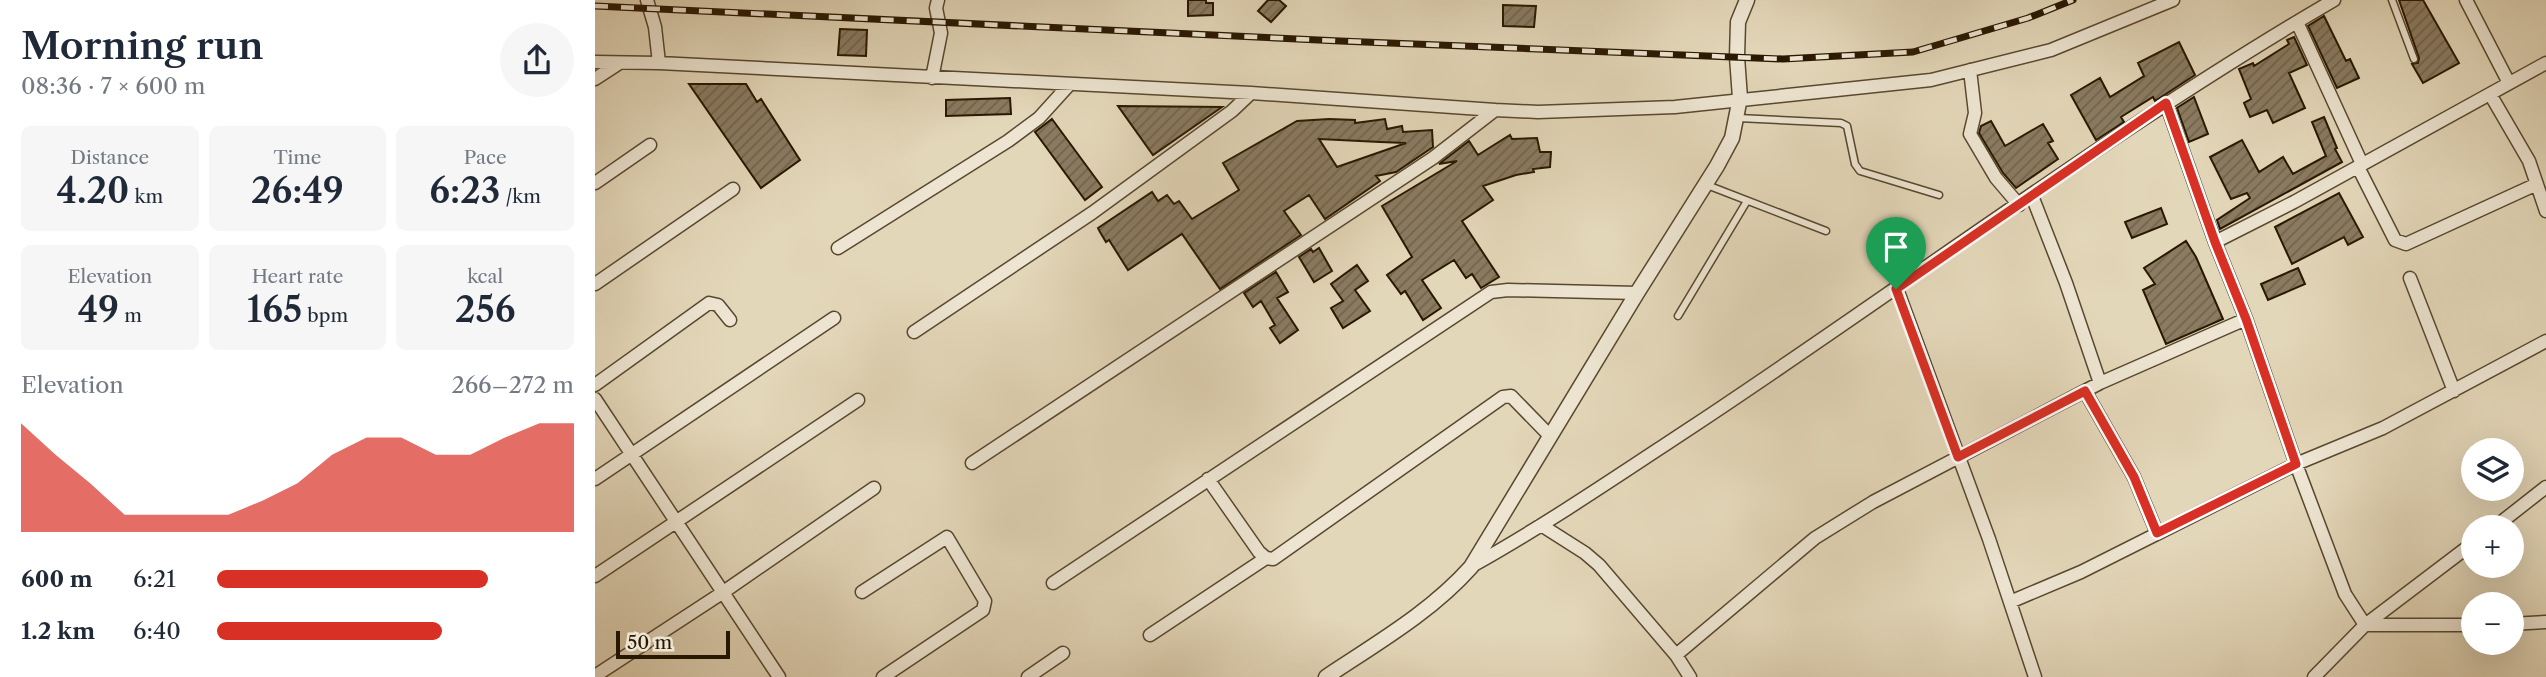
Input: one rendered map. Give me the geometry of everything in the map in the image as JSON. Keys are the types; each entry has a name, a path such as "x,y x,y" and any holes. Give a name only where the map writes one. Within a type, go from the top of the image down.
{"street":[{"path":"647,0 655,27 659,63"},
{"path":"932,78 941,33 936,8 938,0"},
{"path":"1326,677 1429,607 1451,590 1471,567 1732,138 1740,98 1738,22 1747,0"},
{"path":"595,62 1251,93 1495,110 1675,107 1740,98 1931,80 2051,50 2173,0"},
{"path":"1471,567 1541,525 1896,289 2166,103 2334,0"},
{"path":"2466,0 2509,83"},
{"path":"2297,22 2395,240 2406,244 2537,184"},
{"path":"2215,242 2546,63"},
{"path":"595,79 619,64"},
{"path":"1970,70 1975,113 1970,134 1996,178 2019,205"},
{"path":"838,248 1008,141 1039,118 1068,86"},
{"path":"914,332 1092,212 1232,111 1251,93"},
{"path":"2490,94 2529,161 2546,211"},
{"path":"2166,103 2345,594 2365,625"},
{"path":"972,463 1433,158 1495,110"},
{"path":"595,183 650,145"},
{"path":"595,284 733,189"},
{"path":"2032,196 2101,383"},
{"path":"2410,278 2454,391"},
{"path":"1896,289 1989,539 2035,677"},
{"path":"1053,583 1491,292 1508,290 1637,293"},
{"path":"595,385 709,303 719,305 730,320"},
{"path":"595,479 834,318"},
{"path":"1676,654 1815,538 1873,502 2101,383 2246,319"},
{"path":"2010,602 2081,572 2296,464 2383,428 2546,341"},
{"path":"2085,391 2134,477 2157,533"},
{"path":"1208,479 1259,552 1266,558 1273,559 1503,397 1518,401 1550,436"},
{"path":"595,399 779,677"},
{"path":"595,576 858,400"},
{"path":"2510,515 2546,486"},
{"path":"595,676 722,593 874,488"},
{"path":"1541,525 1599,565 1676,654 1690,677"},
{"path":"862,592 947,537 985,601 983,610 883,677"},
{"path":"2313,677 2365,625 2461,552"},
{"path":"1150,635 1266,558"},
{"path":"2524,623 2546,622"},
{"path":"2365,625 2461,625"},
{"path":"1028,677 1063,653"}],"lane":[{"path":"2392,0 2414,59"},
{"path":"1736,118 1841,123 1847,126 1855,164 1860,171 1939,195"},
{"path":"1706,184 1826,232"},
{"path":"1678,316 1747,201"}],"building":[{"path":"1188,0 1206,0 1206,3 1213,3 1213,15 1188,16"},
{"path":"1268,0 1279,0 1286,6 1271,22 1258,11"},
{"path":"2399,0 2423,0 2459,63 2423,83 2412,64 2418,63 2419,58"},
{"path":"1503,5 1536,6 1534,27 1503,26"},
{"path":"2324,16 2346,61 2350,59 2359,78 2337,88 2308,26"},
{"path":"840,29 867,30 866,56 838,55"},
{"path":"2294,37 2307,65 2289,73 2305,108 2273,123 2267,110 2250,117 2244,103 2251,99 2239,69 2253,63 2254,66 2289,44 2287,40"},
{"path":"2179,42 2195,75 2155,101 2153,97 2121,117 2124,122 2096,140 2071,95 2100,78 2110,97 2144,76 2138,63"},
{"path":"689,84 746,84 757,102 761,99 800,160 761,188"},
{"path":"2194,97 2208,134 2189,142 2177,108"},
{"path":"1010,98 1011,114 946,116 946,100"},
{"path":"1118,106 1222,107 1153,155"},
{"path":"2324,117 2342,162 2220,229 2217,220 2250,198 2247,193 2231,199 2210,157 2242,140 2259,172 2283,157 2293,174 2326,156 2312,122"},
{"path":"1052,119 1102,187 1085,200 1035,132"},
{"path":"1329,119 1355,120 1355,123 1385,119 1387,129 1402,126 1403,132 1432,130 1433,147 1396,172 1376,176 1380,181 1325,219 1309,195 1284,211 1301,235 1220,289 1182,234 1128,270 1109,240 1106,242 1100,232 1098,228 1152,192 1158,201 1167,195 1174,204 1179,201 1192,219 1239,190 1223,163 1297,121","holes":["1319,139 1406,143 1337,167"]},
{"path":"1991,121 2005,146 2043,124 2053,141 2048,143 2058,159 2016,188 2003,173 1979,133 1981,126"},
{"path":"1510,135 1512,139 1537,138 1540,152 1551,152 1550,167 1533,169 1534,172 1483,186 1493,200 1462,221 1499,277 1481,288 1472,274 1466,278 1454,260 1422,280 1441,308 1423,320 1405,291 1401,294 1387,275 1412,257 1382,206 1457,161 1439,164 1469,141 1478,155"},
{"path":"2339,193 2363,237 2348,245 2344,237 2292,264 2275,227"},
{"path":"2161,208 2167,224 2132,238 2125,222"},
{"path":"2186,241 2196,257 2223,319 2166,344 2143,290 2155,284 2144,268"},
{"path":"1319,248 1332,271 1314,282 1299,257 1311,249 1313,252"},
{"path":"1357,265 1368,281 1355,290 1370,311 1343,328 1331,308 1343,301 1331,284"},
{"path":"2298,268 2305,284 2268,300 2261,284"},
{"path":"1276,272 1288,292 1277,298 1298,330 1280,343 1270,328 1275,325 1261,301 1253,307 1244,293"}],"railway":[{"path":"595,6 1783,59 1913,52 2028,18 2073,0"}],"route":[{"path":"2166,103 2296,464 2157,533 2134,477 2085,391 1958,457 1896,289 2166,103"}]}
